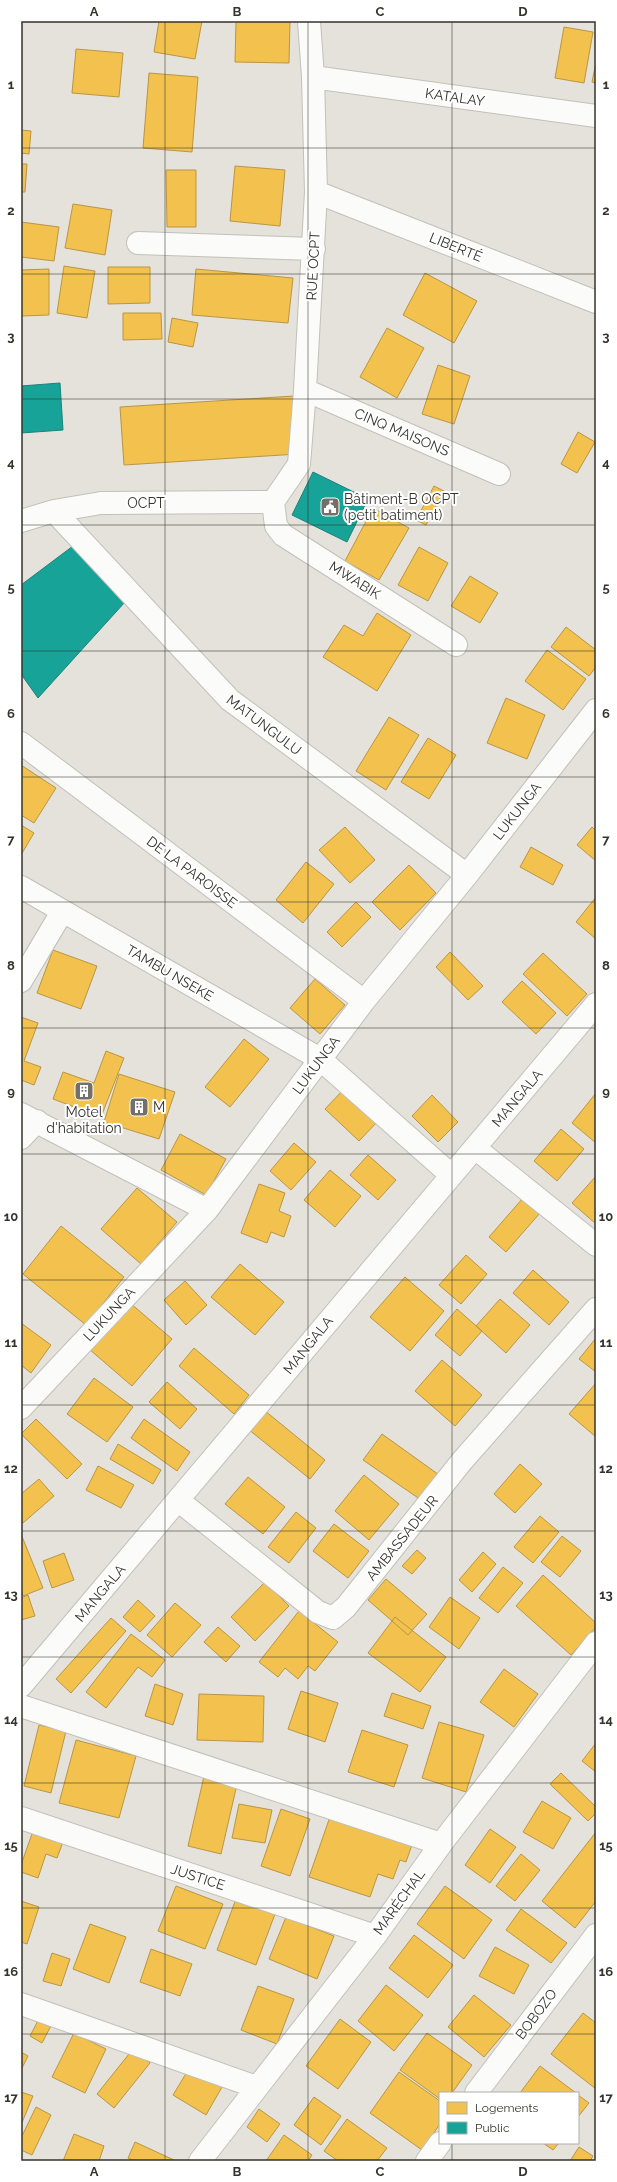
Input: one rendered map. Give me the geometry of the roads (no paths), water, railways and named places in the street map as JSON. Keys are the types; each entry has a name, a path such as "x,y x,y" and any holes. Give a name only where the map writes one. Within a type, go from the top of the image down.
{"street":[{"name":"RUE OCPT","path":"273,502 299,464 305,390 316,192 313,78 309,21"},
{"name":"KATALAY","path":"313,78 596,116"},
{"name":"LIBERTÉ","path":"316,192 596,302"},
{"path":"138,244 314,249"},
{"name":"CINQ MAISONS","path":"305,390 499,474"},
{"name":"OCPT","path":"21,521 54,511 101,503 273,502"},
{"name":"MWABIK","path":"273,502 276,526 282,535 456,645"},
{"name":"MATUNGULU","path":"54,511 230,700 467,875"},
{"name":"LUKUNGA","path":"21,1408 207,1210 364,1001 467,875 596,710"},
{"name":"DE LA PAROISSE","path":"21,743 364,1001"},
{"name":"TAMBU NSEKE","path":"21,887 62,912 320,1059 451,1175"},
{"path":"21,981 62,912"},
{"name":"MANGALA","path":"21,1686 179,1501 596,1004"},
{"path":"21,1138 29,1118 207,1210"},
{"path":"475,1148 596,1245"},
{"name":"AMBASSADEUR","path":"179,1501 318,1612 333,1618 346,1608 462,1461 596,1309"},
{"name":"MARÉCHAL","path":"200,2161 374,1936 441,1844 596,1643"},
{"path":"21,1706 441,1844"},
{"name":"JUSTICE","path":"21,1818 374,1936"},
{"name":"BOBOZO","path":"477,2092 596,1935"},
{"path":"21,2004 256,2087"},
{"path":"427,2161 439,2144"}],"place":[{"name":"Bâtiment-B OCPT (petit batiment)","path":"330,507"},
{"name":"Motel d'habitation","path":"84,1091"},
{"name":"M","path":"139,1107"}]}
